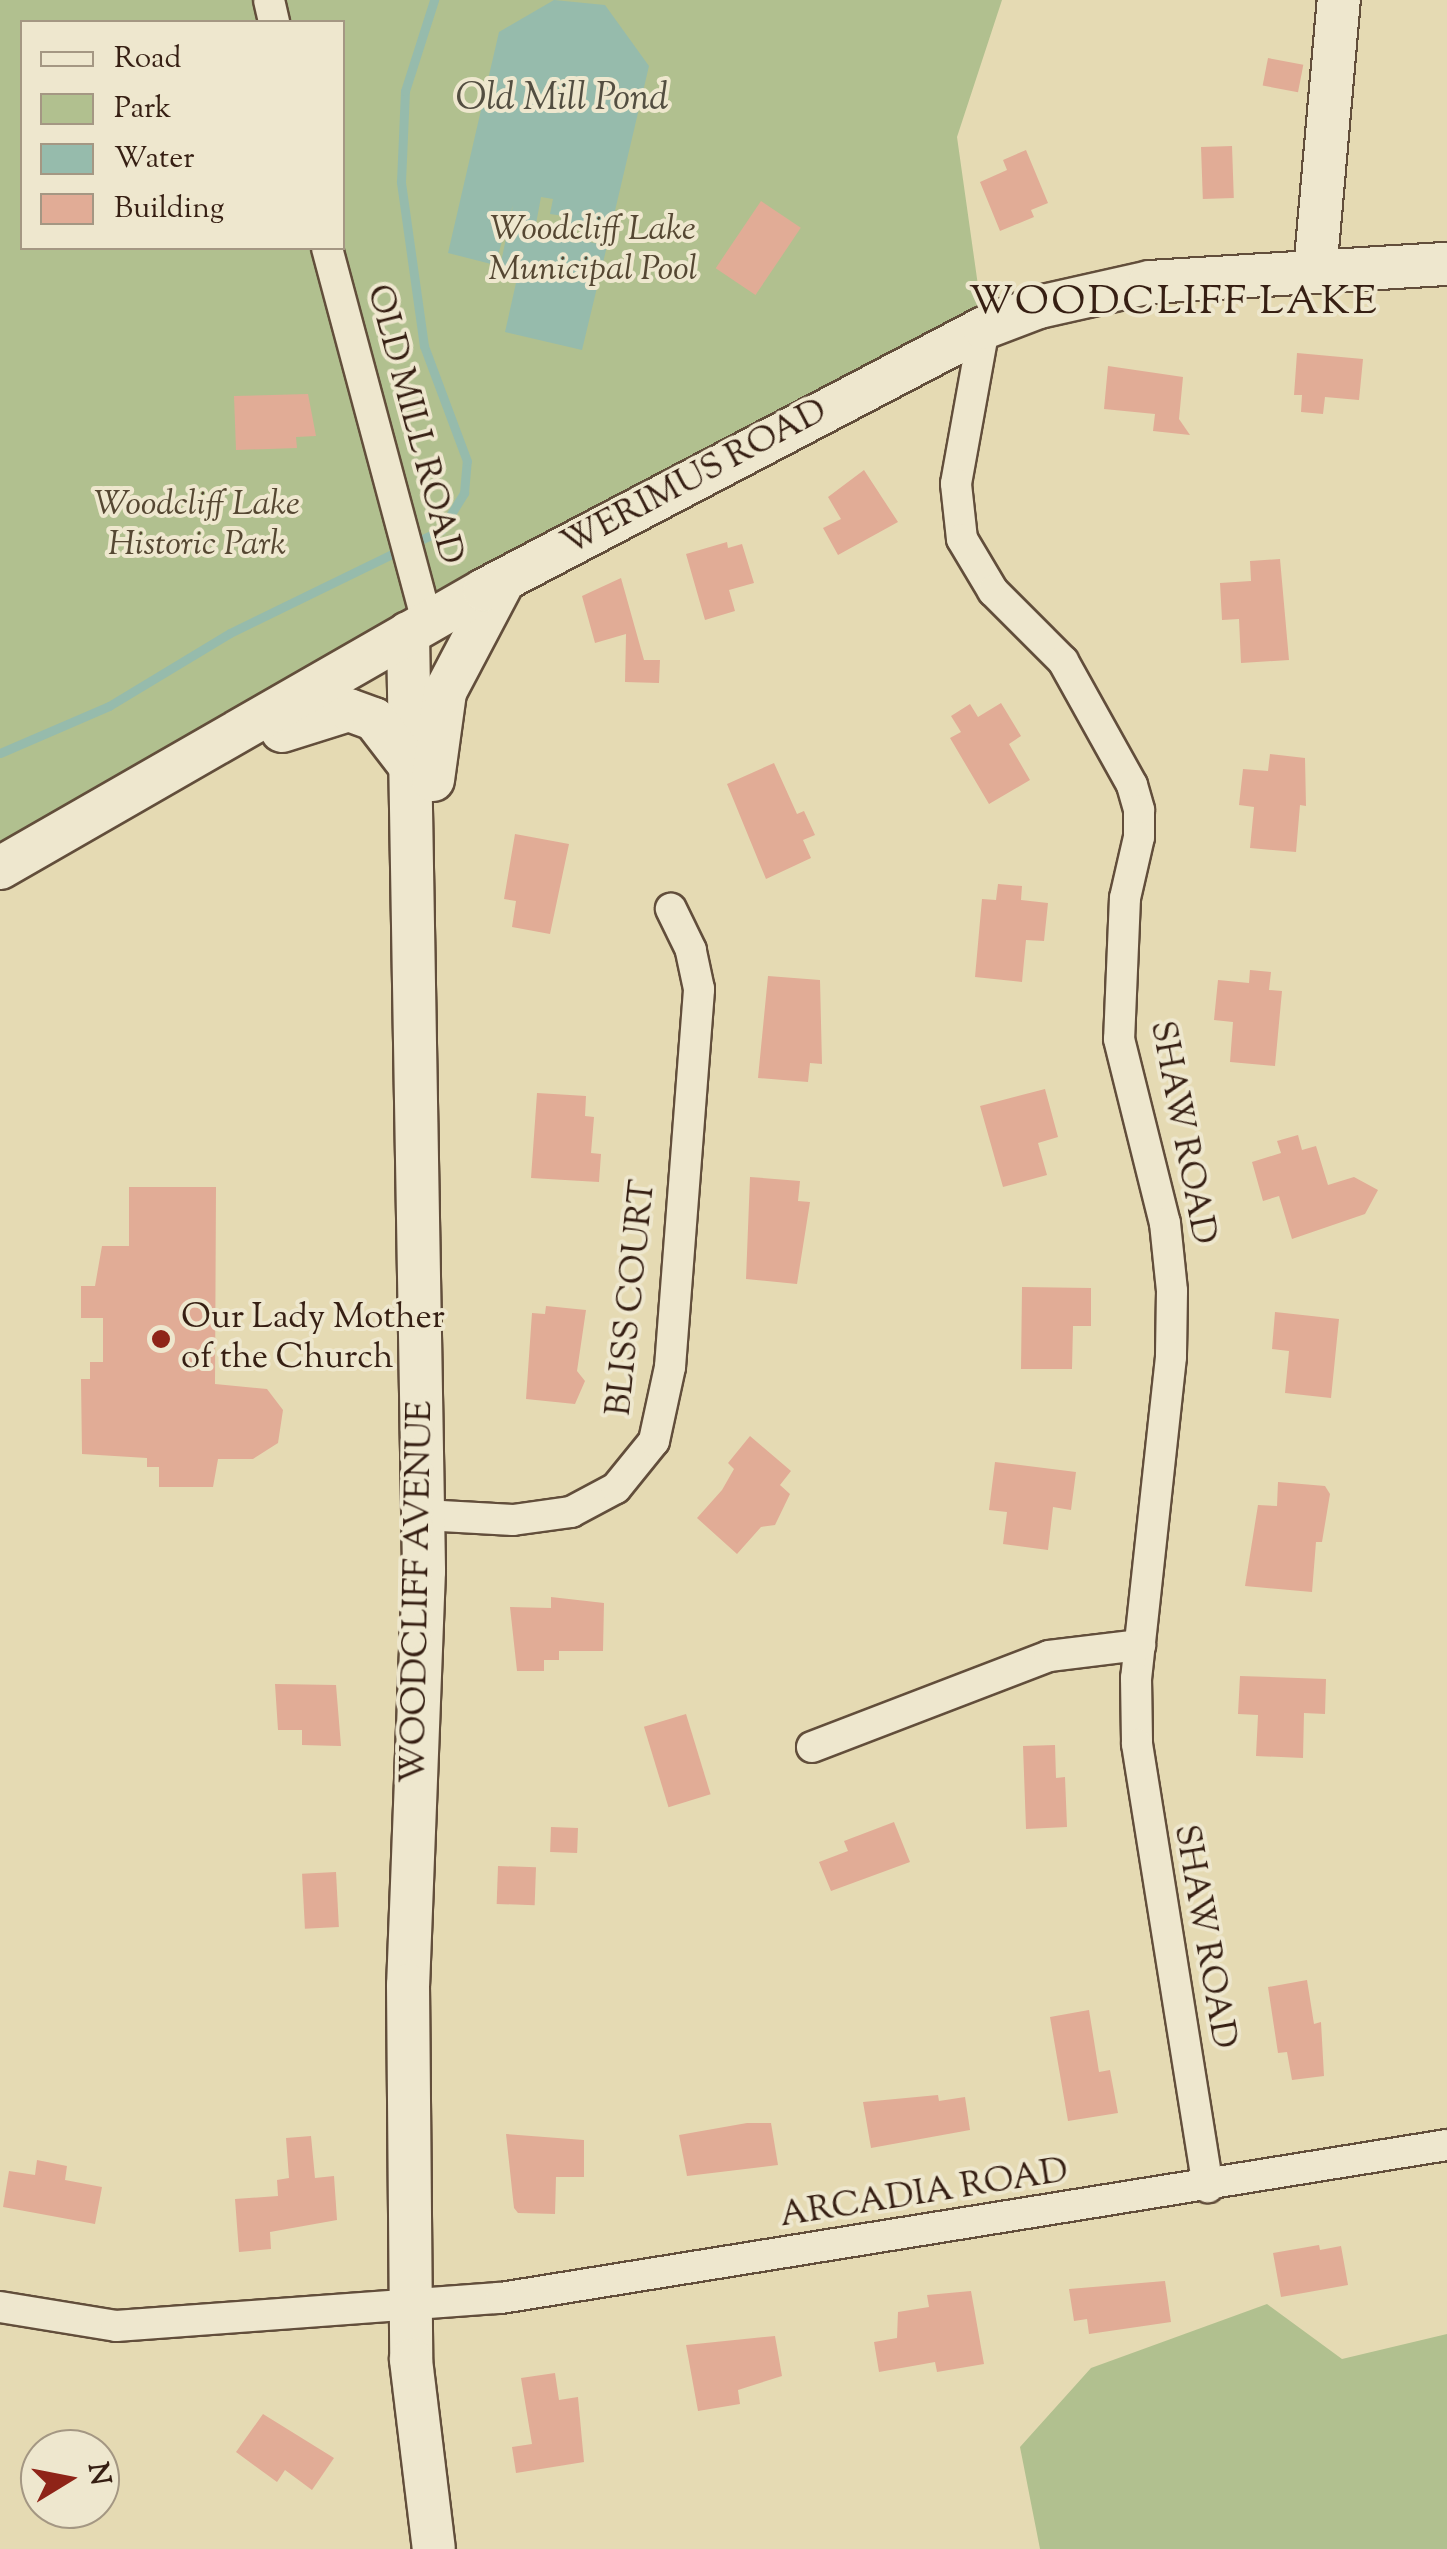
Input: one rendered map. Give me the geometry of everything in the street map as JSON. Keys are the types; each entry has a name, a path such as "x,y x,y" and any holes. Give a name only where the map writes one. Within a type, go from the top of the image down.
{"main road":[{"path":"1315,272 1339,0"},
{"name":"WERIMUS ROAD","path":"0,868 192,762 505,579 984,328 1039,307 1150,282 1447,264"},
{"path":"412,830 435,775 445,692 505,579"},
{"name":"WOODCLIFF AVENUE","path":"418,627 410,766 424,1662 408,1985 411,2306 434,2549"},
{"path":"192,762 350,710 374,719 410,766"}],"street":[{"name":"OLD MILL ROAD","path":"328,250 412,567 418,627"},
{"name":"SHAW ROAD","path":"984,328 956,484 962,539 993,591 1063,661 1132,785 1138,810 1139,837 1124,898 1120,1039 1165,1223 1172,1291 1171,1356 1140,1646 1137,1744 1144,1820 1208,2186"},
{"name":"BLISS COURT","path":"424,1515 513,1520 571,1512 616,1488 654,1441 670,1366 698,989 691,950 672,909"},
{"path":"812,1747 1048,1656 1140,1646"},
{"name":"ARCADIA ROAD","path":"0,2307 116,2326 411,2306 822,2250 1447,2145"}],"green space":[{"path":"0,0 1002,0 957,137 984,328 0,868"},
{"path":"1267,2304 1342,2359 1447,2334 1447,2549 1040,2549 1020,2447 1091,2368"}],"water":[{"name":"Old Mill Pond","path":"554,0 605,5 649,66 610,232 566,224 564,216 550,214 553,199 541,197 535,229 607,246 582,350 505,332 518,274 500,267 513,205 495,265 448,253 499,32"}],"building":[{"path":"1268,58 1303,65 1298,92 1263,85"},
{"path":"1232,146 1234,198 1203,199 1201,147"},
{"path":"1026,150 1048,203 1031,210 1034,217 1000,231 980,182 1007,170 1003,160"},
{"path":"761,201 801,228 755,295 716,268"},
{"path":"1297,353 1363,359 1359,400 1325,397 1323,414 1301,412 1302,395 1294,395"},
{"path":"1108,366 1183,377 1179,419 1190,435 1153,431 1155,414 1104,409"},
{"path":"308,394 316,436 296,437 297,448 236,450 234,396"},
{"path":"864,470 898,522 838,555 823,528 841,519 828,497"},
{"path":"727,542 728,548 742,544 754,583 729,590 735,611 705,620 686,554"},
{"path":"1280,559 1289,660 1241,663 1239,619 1222,620 1220,583 1251,581 1250,561"},
{"path":"621,578 644,660 660,660 659,683 625,682 626,634 595,643 582,596"},
{"path":"1001,703 1021,736 1009,744 1030,780 989,804 950,738 961,732 951,716 970,704 978,717"},
{"path":"1270,754 1305,758 1306,806 1300,805 1296,852 1250,848 1254,807 1239,805 1243,769 1268,771"},
{"path":"774,763 797,814 804,811 815,835 803,840 811,858 766,879 727,784"},
{"path":"515,834 569,844 550,934 512,927 516,901 504,899"},
{"path":"998,884 1022,886 1021,900 1048,903 1044,941 1026,940 1022,982 975,977 982,899 996,900"},
{"path":"1250,970 1271,972 1269,990 1282,991 1275,1066 1230,1062 1233,1022 1214,1020 1218,980 1249,983"},
{"path":"768,976 820,980 822,1064 810,1063 808,1082 758,1078"},
{"path":"1045,1089 1058,1137 1038,1143 1047,1175 1003,1187 980,1106"},
{"path":"537,1093 586,1096 585,1116 594,1117 591,1153 601,1154 599,1182 531,1178"},
{"path":"1298,1135 1302,1150 1316,1146 1328,1185 1354,1177 1378,1190 1365,1214 1292,1239 1279,1196 1263,1201 1252,1162 1281,1153 1277,1141"},
{"path":"750,1177 800,1181 798,1201 810,1202 797,1284 746,1279"},
{"path":"129,1187 216,1187 215,1384 267,1389 283,1410 278,1443 253,1459 218,1459 213,1487 159,1487 159,1467 147,1467 147,1458 82,1454 81,1379 90,1379 90,1362 103,1362 103,1318 81,1318 81,1286 95,1286 102,1246 129,1246"},
{"path":"1022,1287 1091,1288 1091,1326 1073,1326 1072,1369 1021,1369"},
{"path":"546,1306 586,1310 577,1371 585,1381 575,1404 526,1399 532,1313 545,1314"},
{"path":"1275,1312 1339,1319 1331,1398 1285,1393 1289,1351 1272,1349"},
{"path":"750,1436 791,1471 780,1485 790,1494 775,1525 761,1527 737,1554 697,1518 722,1490 734,1469 728,1463"},
{"path":"995,1462 1076,1472 1071,1510 1053,1507 1048,1550 1003,1544 1007,1512 989,1510"},
{"path":"1278,1482 1325,1486 1330,1494 1322,1542 1316,1542 1312,1592 1245,1586 1258,1505 1277,1506"},
{"path":"551,1597 604,1603 603,1651 559,1651 559,1660 544,1660 544,1671 517,1671 510,1607 551,1608"},
{"path":"1240,1676 1326,1679 1325,1714 1304,1713 1303,1758 1256,1756 1258,1715 1238,1714"},
{"path":"275,1684 336,1685 341,1746 302,1745 302,1730 278,1730"},
{"path":"686,1714 711,1794 668,1807 644,1727"},
{"path":"1055,1745 1056,1778 1065,1777 1067,1827 1026,1829 1023,1746"},
{"path":"894,1822 910,1862 831,1891 819,1862 848,1851 844,1841"},
{"path":"551,1827 578,1828 577,1853 550,1852"},
{"path":"498,1866 536,1867 535,1905 497,1904"},
{"path":"336,1872 339,1927 305,1929 302,1874"},
{"path":"1307,1980 1314,2024 1321,2022 1324,2076 1292,2080 1287,2052 1278,2053 1268,1987"},
{"path":"1089,2010 1099,2072 1110,2070 1118,2113 1068,2121 1050,2017"},
{"path":"938,2095 939,2101 965,2097 970,2130 871,2148 863,2102"},
{"path":"747,2123 771,2123 778,2165 687,2176 679,2135"},
{"path":"506,2134 584,2140 584,2177 556,2177 555,2214 518,2213 514,2208"},
{"path":"311,2136 315,2178 334,2176 337,2220 270,2232 271,2249 239,2252 235,2199 278,2196 277,2180 289,2178 286,2138"},
{"path":"37,2160 67,2166 65,2180 102,2187 95,2224 3,2207 9,2171 35,2175"},
{"path":"1319,2245 1320,2250 1341,2246 1348,2285 1281,2297 1273,2253"},
{"path":"1165,2281 1171,2322 1089,2334 1087,2319 1074,2321 1069,2289"},
{"path":"971,2291 984,2364 937,2372 935,2362 879,2372 874,2342 897,2338 898,2312 929,2307 927,2295"},
{"path":"775,2336 782,2376 738,2390 740,2404 698,2411 686,2345"},
{"path":"555,2373 559,2400 578,2397 584,2462 516,2473 512,2447 532,2444 521,2378"},
{"path":"263,2414 334,2458 312,2490 285,2470 277,2482 236,2452"}],"waterway":[{"path":"0,753 109,706 230,633 441,530 464,493 467,461 424,346 401,182 405,91 434,0"}],"place":[{"name":"Our Lady Mother of the Church","path":"161,1339"}],"district":[{"name":"WOODCLIFF LAKE","path":"1174,304"}],"park label":[{"name":"Woodcliff Lake Municipal Pool","path":"593,251"},
{"name":"Woodcliff Lake Historic Park","path":"197,526"}]}
